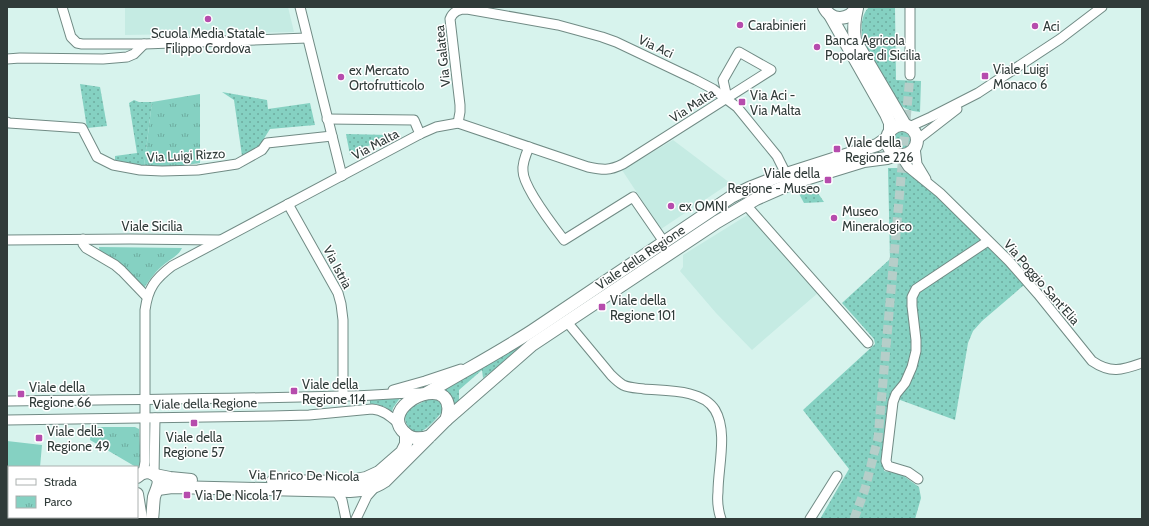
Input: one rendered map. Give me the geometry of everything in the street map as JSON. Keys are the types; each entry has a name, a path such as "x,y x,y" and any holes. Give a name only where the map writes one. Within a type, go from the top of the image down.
{"main road":[{"path":"827,11 836,17 842,18 848,17 857,8"},
{"path":"827,11 886,114 890,123 888,147 891,151 899,155 907,154 916,144 916,135 913,130 907,126 855,40 854,23 857,8"},
{"path":"888,134 896,126 907,126"},
{"name":"Viale della Regione","path":"446,420 558,323 664,242 731,197 749,188 786,174 877,145 888,134"},
{"name":"Viale della Regione","path":"426,393 510,345 558,323 586,302 634,278 717,222 756,199 799,181 864,161 899,155"},
{"path":"426,393 438,394 443,396 448,404 449,413 446,420 430,436 420,438 411,437 400,428 398,416 405,404 426,393"},
{"name":"Via Enrico De Nicola","path":"147,475 186,480 346,482 373,476 386,467 404,449 407,440 406,434"},
{"name":"Via Enrico De Nicola","path":"138,493 149,496 157,491 172,487 350,492 368,490 385,481 430,436"},
{"path":"147,475 159,482 152,519"},
{"path":"138,499 141,519"}],"street":[{"path":"62,7 71,37 77,43 144,44 308,38"},
{"path":"300,7 342,176"},
{"path":"910,7 910,75"},
{"path":"907,126 932,117 973,96 1060,39 1102,7"},
{"name":"Via Aci","path":"475,9 558,25 602,37 616,42 713,89 727,98 745,116 778,156 786,174"},
{"name":"Via Galatea","path":"458,123 460,105 450,19 458,10 475,9"},
{"path":"7,59 103,59 127,57 134,54 144,44"},
{"name":"Via Malta","path":"147,475 145,462 144,400 145,310 147,297 150,288 162,274 184,259 420,134 436,127 458,123 588,167 612,169 623,164 727,98 771,70 739,52 723,80 727,98"},
{"path":"932,186 922,174 917,164 916,144 973,96"},
{"path":"327,119 414,120 420,134"},
{"name":"Via Luigi Rizzo","path":"7,122 82,128 96,157 113,165 140,170 162,171 198,170 237,164 262,150 267,143 332,136"},
{"path":"529,147 526,152 522,172 527,186 564,240 633,197 664,242"},
{"path":"899,155 908,167 932,186"},
{"name":"Via Poggio Sant'Elia","path":"932,186 1014,267 1092,361 1100,366 1110,369 1125,369 1142,363"},
{"name":"Via Istria","path":"288,204 338,294 341,304 343,320 343,396"},
{"path":"746,205 868,343"},
{"path":"83,239 83,244 86,248 115,265 147,297"},
{"name":"Viale Sicilia","path":"7,240 221,240"},
{"path":"918,479 908,472 888,466 886,461 893,402 896,394 905,383 910,372 916,351 912,297 916,289 988,241"},
{"path":"558,323 624,386 693,394 704,399 712,406 718,415 722,438 718,492 718,508 721,519"},
{"path":"372,395 425,381 478,363"},
{"path":"372,395 426,393"},
{"name":"Viale della Regione","path":"10,410 144,400 372,395"},
{"path":"230,399 230,417"},
{"name":"Viale della Regione","path":"10,410 155,418 309,415 372,409 388,414 398,423"},
{"path":"147,475 155,418"},
{"path":"810,519 837,476"},
{"path":"356,519 367,496 375,487"},
{"path":"336,491 342,500 346,519"}],"shaded area":[{"name":"Scuola Media Statale Filippo Cordova","path":"125,7 288,7 294,32 125,35"},
{"name":"ex OMNI","path":"673,140 730,183 661,229 622,170"},
{"path":"749,214 819,292 752,350 716,313 680,271 683,267 683,255"}],"green space":[{"path":"869,7 895,7 896,80 921,81 920,112 907,109 897,102 863,42 863,19"},
{"path":"80,84 100,87 107,126 87,128"},
{"path":"222,92 267,100 268,109 310,103 315,125 270,129 258,148 242,156 234,100"},
{"path":"200,94 200,163 172,167 144,166 152,102"},
{"path":"134,100 139,102 152,102 144,166 115,160 115,156 137,153 129,103"},
{"path":"901,131 907,134 910,140 907,146 901,149 895,146 892,140 895,134"},
{"path":"346,134 390,135 350,155"},
{"path":"888,168 898,168 915,177 983,239 1024,285 982,321 973,331 968,343 955,420 892,397 884,471 901,474 919,487 921,498 915,519 820,519 849,469 803,410 875,344 874,339 842,303 890,259"},
{"path":"813,186 824,202 804,203 798,192"},
{"path":"99,247 182,248 178,254 156,272 144,288 119,262 100,253"},
{"path":"540,330 541,334 483,378 482,370 459,390 459,401 455,405 451,396 444,389"},
{"path":"400,398 392,412 382,406 370,405 370,400"},
{"path":"433,398 438,400 440,403 442,412 424,430 418,432 410,429 405,418 408,410 413,406"},
{"path":"96,427 135,427 139,429 140,466 138,468 138,466 134,466 90,440 91,432"},
{"path":"7,441 42,445 40,466 8,466 8,518 33,519 7,519"}],"tunnel":[{"path":"854,519 865,489 878,438 910,75"}],"place":[{"name":"Scuola Media Statale Filippo Cordova","path":"208,19"},
{"name":"Carabinieri","path":"740,25"},
{"name":"Aci","path":"1035,26"},
{"name":"Banca Agricola Popolare di Sicilia","path":"817,47"},
{"name":"Viale Luigi Monaco 6","path":"985,76"},
{"name":"ex Mercato Ortofrutticolo","path":"341,77"},
{"name":"Via Aci - Via Malta","path":"742,102"},
{"name":"Viale della Regione 226","path":"837,149"},
{"name":"Viale della Regione - Museo","path":"828,180"},
{"name":"ex OMNI","path":"671,206"},
{"name":"Museo Mineralogico","path":"834,218"},
{"name":"Viale della Regione 101","path":"602,307"},
{"name":"Viale della Regione 114","path":"294,391"},
{"name":"Viale della Regione 66","path":"21,394"},
{"name":"Viale della Regione 57","path":"194,423"},
{"name":"Viale della Regione 49","path":"39,438"},
{"name":"Via De Nicola 17","path":"187,495"}]}
